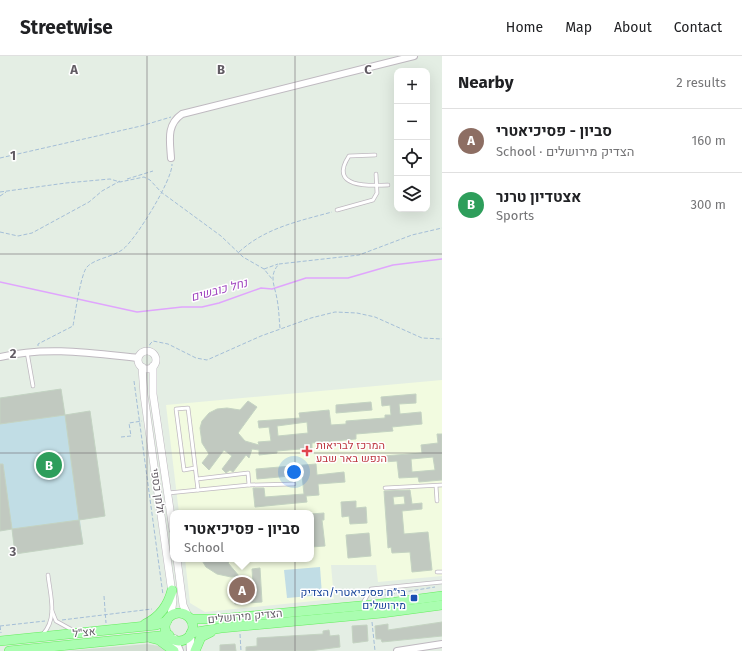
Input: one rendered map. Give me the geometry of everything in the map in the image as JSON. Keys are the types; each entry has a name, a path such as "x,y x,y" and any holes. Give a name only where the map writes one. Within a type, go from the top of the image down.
{"main road":[{"path":"172,590 169,600 166,628 179,651"},
{"name":"הצדיק מירושלים","path":"190,618 220,619 360,606 442,596"},
{"name":"הצדיק מירושלים","path":"191,634 221,628 371,614 442,605"},
{"path":"167,616 178,613 190,618 193,626 191,634 191,651"},
{"name":"אצ\"ל","path":"1,640 140,627 157,618 167,616"},
{"path":"195,651 201,637 221,628"},
{"path":"171,637 181,640 191,634"},
{"path":"150,637 159,640 174,651"},
{"name":"אצ\"ל","path":"9,651 150,637 171,637"}],"street":[{"path":"171,158 171,124 182,114 414,56"},
{"path":"0,357 27,352 68,350 138,358"},
{"path":"148,351 155,356 156,361 153,366 148,369 142,367 138,358 142,352 148,351"},
{"name":"זלמן כספי","path":"153,366 153,394 170,510"},
{"name":"זלמן כספי","path":"142,367 147,420 172,590"},
{"path":"177,562 183,605 190,618"},
{"path":"397,651 442,644"}],"lane":[{"path":"375,155 349,156 345,162 343,170 346,178 352,184 377,186 388,185"},
{"path":"338,210 373,200 377,193 376,174"},
{"path":"27,352 32,386"},
{"path":"195,468 184,470 176,409 188,408 198,490"},
{"path":"197,479 248,473 249,485"},
{"path":"168,493 249,485 294,484"},
{"path":"385,488 442,485"},
{"path":"436,486 438,501"},
{"path":"437,572 442,572"},
{"path":"40,636 47,630 51,621 52,612 48,575"},
{"path":"360,606 371,589 442,582"},
{"path":"52,612 56,621 76,633"}],"path":[{"path":"0,158 141,126 182,114"},
{"path":"39,351 38,344 73,326 84,270 87,266 112,256 126,247 145,222 171,174 171,158"},
{"path":"0,232 18,236 32,233 89,202 102,191 120,182 153,171"},
{"path":"0,192 110,179 120,182 144,177 150,180 161,192 221,236 239,253 264,269 272,280 277,300 280,328"},
{"path":"0,196 8,191"},
{"path":"239,253 252,240 278,228 338,210"},
{"path":"264,269 279,264 358,255 412,235 442,228"},
{"path":"272,280 275,269 279,264"},
{"path":"148,351 150,344 153,341 168,344 196,358 208,360 280,328 335,312 358,313 375,317 422,338 442,339"},
{"path":"134,381 163,598"},
{"path":"121,437 131,436 129,423 147,420"},
{"path":"104,596 107,630"},
{"path":"56,621 150,609 167,616"},
{"path":"371,614 375,651"},
{"path":"1,640 0,626 51,621"},
{"path":"240,626 241,651"}],"shaded area":[{"name":"המרכז לבריאות הנפש באר שבע","path":"442,380 442,576 378,582 376,565 331,565 334,599 205,612 190,603 185,562 314,562 314,510 179,510 166,405"},
{"path":"61,389 65,415 90,411 105,516 80,520 83,544 15,554 12,529 0,531 0,398"},
{"path":"320,567 322,595 287,598 284,570"},
{"path":"147,644 159,646 167,651 66,651"}],"building":[{"path":"61,389 65,415 0,424 0,398"},
{"path":"416,394 416,403 399,404 400,414 421,412 422,424 392,427 393,431 356,434 356,439 312,443 312,448 277,451 277,453 259,455 259,450 252,449 249,458 246,455 233,472 230,470 226,473 222,469 232,456 224,450 209,470 202,463 209,454 202,443 200,428 202,421 209,413 217,409 227,408 240,410 248,401 257,407 238,433 245,441 259,445 258,442 271,441 269,427 259,428 258,421 300,418 299,413 329,410 331,425 346,424 346,421 385,418 385,415 391,415 390,405 382,406 381,397","holes":["307,422 308,433 278,436 277,426"]},
{"path":"371,402 372,410 336,413 336,405"},
{"path":"90,411 105,516 79,520 65,415"},
{"path":"437,434 442,434 442,480 419,482 418,477 399,478 397,461 384,462 383,456 422,453 421,445 438,443","holes":["433,457 435,470 412,472 411,459"]},
{"path":"0,464 3,464 12,529 0,531"},
{"path":"316,464 317,475 344,472 345,482 318,484 319,495 306,496 307,502 255,507 253,488 264,488 265,497 304,494 302,475 257,479 256,469"},
{"path":"410,490 412,504 422,503 422,509 402,511 404,534 428,532 432,570 412,572 410,552 392,553 391,547 388,548 384,491","holes":["404,496 405,504 394,505 393,497"]},
{"path":"356,501 356,508 366,507 367,523 350,524 349,516 342,517 341,502"},
{"path":"324,513 324,520 322,520 325,546 314,547 314,514"},
{"path":"79,520 83,544 15,554 12,529"},
{"path":"369,533 371,556 348,558 346,535"},
{"path":"203,562 229,562 228,563 239,576 231,577 217,574 206,567"},
{"path":"260,568 262,602 235,604 234,598 230,598 228,589 233,587 233,584 253,583 252,569"},
{"path":"442,622 442,636 382,642 381,639 376,639 375,626 388,624 388,630"},
{"path":"367,625 368,641 353,643 352,626"},
{"path":"329,630 330,636 339,635 340,647 309,651 246,651 246,647 257,646 257,638 323,634 323,631"},
{"path":"235,644 236,651 220,651 220,645"}],"waterway":[{"name":"נחל כובשים","path":"0,282 137,312 182,307 202,307 219,303 261,288 272,289 306,278 348,278 393,265 442,259"}],"place":[{"name":"המרכז לבריאות הנפש באר שבע","path":"307,451"},
{"name":"אצטדיון טרנר","path":"49,465"},
{"name":"סביון - פסיכיאטרי","path":"242,590"},
{"name":"בי״ח פסיכיאטרי/הצדיק מירושלים","path":"414,598"}]}
